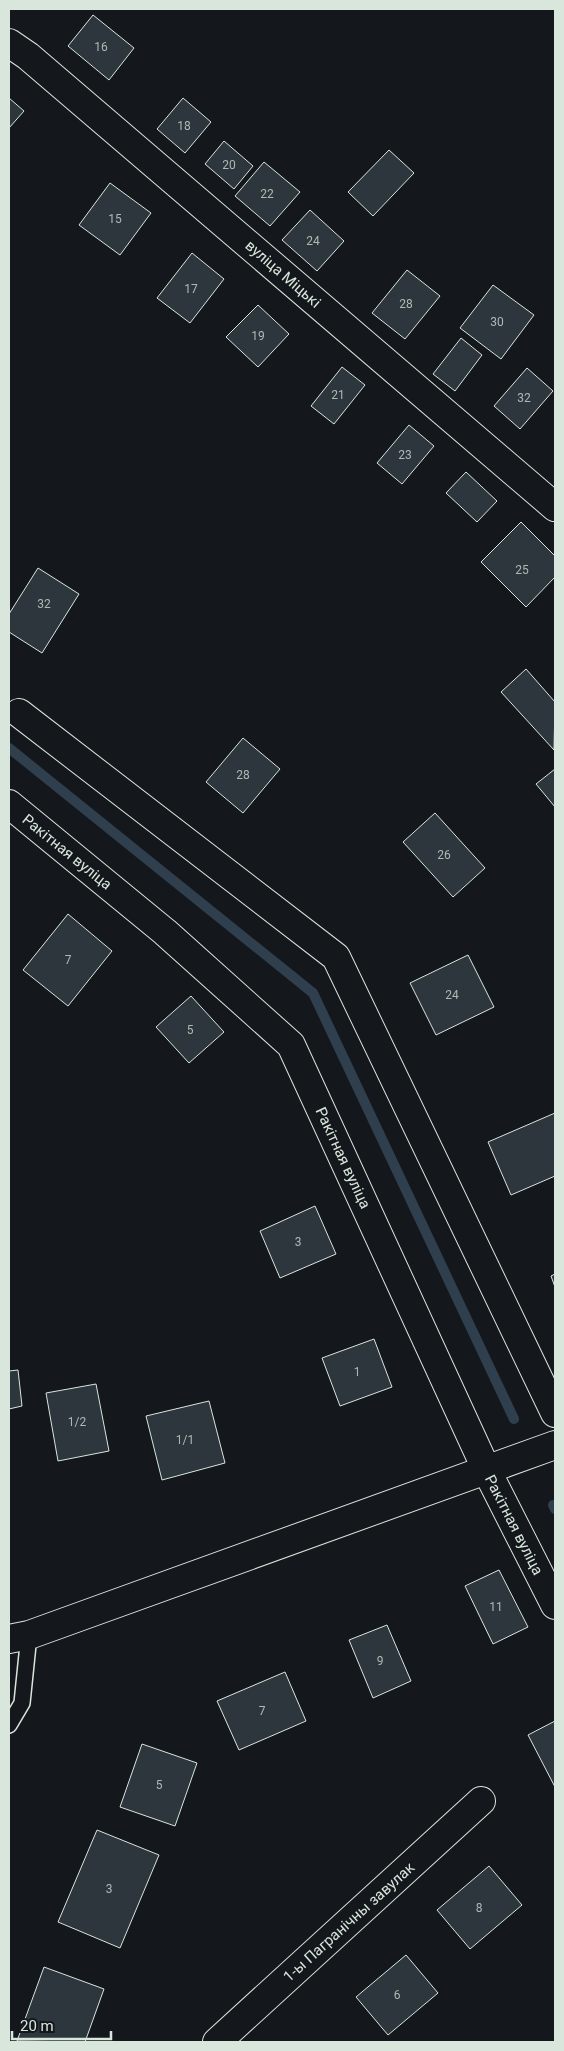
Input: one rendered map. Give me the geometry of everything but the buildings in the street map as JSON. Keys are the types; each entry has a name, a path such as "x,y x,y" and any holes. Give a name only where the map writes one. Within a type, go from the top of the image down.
{"street":[{"name":"вуліца Міцькі","path":"9,43 28,56 555,507"},
{"path":"19,712 336,957 555,1413"},
{"name":"Ракітная вуліца","path":"9,804 165,932 291,1045 487,1471 555,1605"},
{"path":"19,1637 487,1471 555,1445"},
{"name":"1-ы Пагранічны завулак","path":"217,2042 481,1801"}],"lane":[{"path":"9,1725 22,1703 19,1637"}],"waterway":[{"path":"9,748 313,993 514,1419"},
{"path":"553,1505 555,1509"}]}
